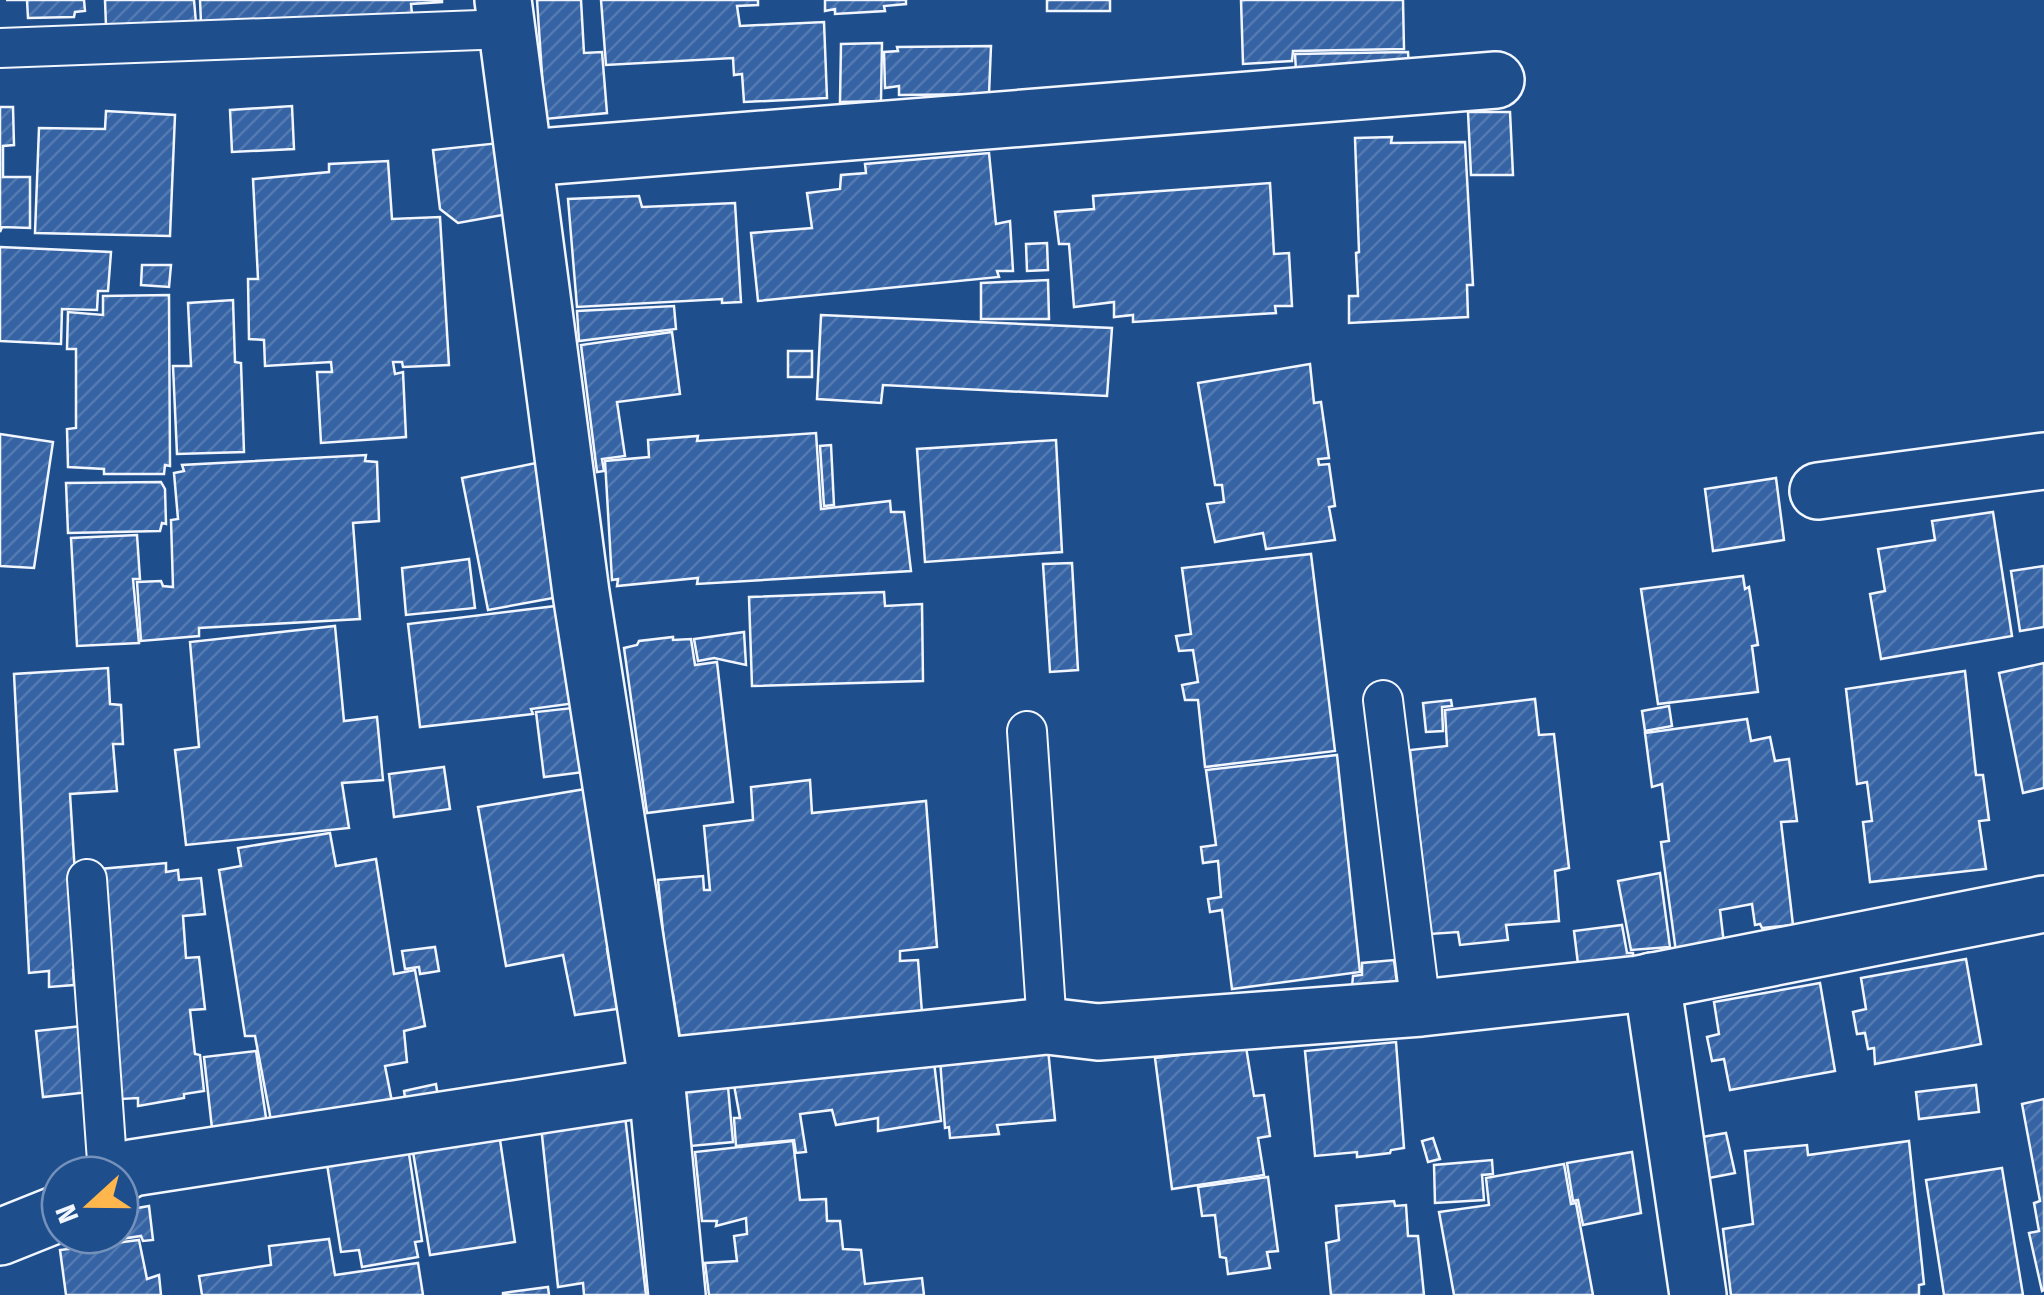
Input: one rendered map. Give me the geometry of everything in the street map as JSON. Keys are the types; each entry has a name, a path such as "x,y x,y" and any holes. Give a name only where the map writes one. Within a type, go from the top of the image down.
{"street":[{"path":"504,14 581,593 656,1077 677,1295"},
{"path":"526,158 1496,80"},
{"path":"1818,491 2044,460"},
{"path":"140,1167 656,1077 1047,1026 1098,1032 1421,1008 1652,981 2044,904"},
{"path":"1652,981 1698,1295"},
{"path":"0,1238 40,1221"}],"lane":[{"path":"0,48 504,14"},
{"path":"1384,700 1421,1008"},
{"path":"1027,731 1047,1026"},
{"path":"87,879 107,1155"}],"building":[{"path":"27,0 84,0 85,11 75,12 74,17 28,18"},
{"path":"105,0 194,0 196,23 106,26"},
{"path":"200,0 442,2 411,4 412,14 201,22"},
{"path":"537,0 581,0 584,53 602,52 607,113 545,119"},
{"path":"601,0 758,0 758,5 737,6 740,26 824,22 827,98 744,102 742,74 734,75 733,58 606,65"},
{"path":"825,0 906,0 906,4 884,6 885,11 835,14 835,9 825,11"},
{"path":"1047,0 1110,0 1110,11 1047,11"},
{"path":"1241,0 1403,0 1404,49 1293,51 1292,61 1243,64"},
{"path":"882,43 881,101 840,102 841,44"},
{"path":"991,46 989,94 899,95 899,86 885,88 884,52 898,51 897,47"},
{"path":"1408,52 1409,67 1296,71 1295,54"},
{"path":"292,106 294,149 232,152 230,110"},
{"path":"0,107 13,107 14,145 3,146 3,177 30,177 30,228 2,227 0,232"},
{"path":"106,111 175,115 170,236 35,233 39,128 105,129"},
{"path":"1468,112 1510,112 1513,175 1471,175"},
{"path":"1392,137 1391,143 1465,142 1473,285 1467,285 1468,317 1349,323 1349,296 1358,296 1355,138"},
{"path":"499,143 508,214 458,223 440,209 433,150"},
{"path":"989,153 996,224 1010,221 1013,271 997,271 999,277 758,301 751,233 812,228 807,193 840,189 841,175 866,173 865,164"},
{"path":"388,161 392,219 440,217 449,365 403,367 402,362 393,362 395,374 403,372 406,437 321,443 317,372 332,372 331,362 265,366 264,340 249,339 248,279 258,279 253,179 329,172 329,164"},
{"path":"1270,183 1274,254 1289,253 1292,306 1275,306 1276,313 1133,322 1133,315 1114,317 1114,302 1074,307 1069,244 1059,244 1055,212 1094,209 1093,196"},
{"path":"639,196 642,207 735,203 741,302 722,303 722,299 577,307 568,199"},
{"path":"1047,243 1048,270 1027,271 1026,244"},
{"path":"0,247 111,252 108,291 98,291 97,310 62,309 61,344 0,341"},
{"path":"142,265 171,265 169,287 141,285"},
{"path":"1048,280 1049,319 981,319 981,283"},
{"path":"169,295 170,466 165,465 164,474 104,474 104,469 68,467 67,429 76,428 76,349 67,349 68,312 103,315 103,296"},
{"path":"233,300 235,362 241,363 244,452 177,454 173,366 191,366 188,303"},
{"path":"674,306 676,329 579,341 577,311"},
{"path":"821,315 1112,328 1107,396 883,385 881,403 817,399"},
{"path":"672,332 680,394 617,402 625,456 602,459 604,471 597,472 581,345"},
{"path":"788,351 812,351 812,377 788,377"},
{"path":"1310,364 1314,403 1321,402 1329,458 1318,459 1319,465 1329,464 1335,506 1329,507 1335,540 1266,549 1263,533 1215,542 1207,504 1224,502 1222,485 1215,485 1198,383"},
{"path":"816,433 821,509 890,501 891,512 904,512 911,571 697,584 698,578 617,586 618,579 612,580 605,461 649,457 648,440 698,436 697,441"},
{"path":"0,434 53,442 34,568 0,566"},
{"path":"1056,440 1062,552 925,562 917,449"},
{"path":"831,445 834,505 824,506 820,446"},
{"path":"366,455 365,461 377,462 379,521 353,523 360,619 199,628 199,636 141,641 137,582 161,581 163,586 173,587 171,520 178,519 174,473 184,471 182,465"},
{"path":"541,462 564,596 488,610 462,478"},
{"path":"1776,478 1784,540 1713,551 1705,489"},
{"path":"161,482 165,489 166,524 162,523 160,531 68,533 66,483"},
{"path":"1993,512 2012,636 1881,659 1870,594 1885,591 1878,549 1935,540 1932,521"},
{"path":"137,535 140,579 133,579 139,643 77,646 71,538"},
{"path":"1311,554 1335,751 1205,767 1198,700 1185,700 1182,685 1198,682 1193,650 1179,651 1176,636 1191,634 1182,568"},
{"path":"469,559 475,608 406,615 402,568"},
{"path":"1072,563 1078,670 1050,672 1043,564"},
{"path":"2044,566 2044,627 2020,631 2011,571"},
{"path":"1743,576 1745,589 1749,587 1758,645 1752,646 1758,692 1658,704 1641,589"},
{"path":"884,592 885,606 922,604 923,681 752,686 749,597"},
{"path":"564,605 576,703 531,709 533,714 420,727 408,624"},
{"path":"335,626 344,721 377,717 383,780 342,783 349,828 186,845 175,750 199,747 190,642"},
{"path":"744,632 746,665 714,658 698,661 694,639"},
{"path":"691,639 695,665 717,662 733,802 647,813 624,648 639,641"},
{"path":"2044,663 2044,788 2023,793 1999,673"},
{"path":"108,668 110,704 121,705 123,744 113,744 117,791 70,794 81,970 73,970 74,985 49,987 49,971 29,973 14,674"},
{"path":"1965,671 1976,775 1983,775 1989,820 1979,821 1986,869 1870,882 1863,822 1872,821 1867,782 1857,784 1846,689"},
{"path":"1535,699 1539,735 1554,734 1569,868 1555,871 1559,921 1506,925 1508,940 1460,945 1458,932 1430,934 1410,750 1447,746 1445,710"},
{"path":"1451,700 1452,706 1442,707 1443,731 1426,732 1423,703"},
{"path":"1669,706 1672,726 1645,731 1642,711"},
{"path":"572,708 584,772 544,777 536,712"},
{"path":"1747,719 1751,741 1770,737 1775,761 1789,759 1797,821 1781,822 1793,925 1755,925 1752,904 1720,910 1724,944 1676,952 1661,842 1669,841 1662,784 1652,787 1645,733"},
{"path":"1337,755 1360,972 1232,989 1222,910 1210,912 1208,899 1221,897 1218,861 1203,863 1201,847 1216,845 1206,770"},
{"path":"444,767 450,809 394,817 389,774"},
{"path":"810,780 812,813 926,801 937,947 900,951 900,961 918,960 922,1013 680,1038 673,994 669,994 658,880 703,876 704,890 710,890 704,826 753,820 751,787"},
{"path":"585,789 613,948 607,949 617,1009 575,1015 563,955 506,966 478,807"},
{"path":"330,833 336,866 376,859 394,974 415,970 425,1026 404,1031 407,1062 385,1066 394,1112 273,1131 255,1036 245,1036 219,870 241,866 238,848"},
{"path":"166,863 166,872 178,870 179,880 201,878 205,914 183,916 186,958 199,957 205,1009 190,1010 204,1091 138,1106 138,1098 121,1099 100,869"},
{"path":"1660,873 1670,947 1631,950 1618,881"},
{"path":"1622,925 1627,953 1633,953 1633,958 1578,964 1574,931"},
{"path":"435,947 439,971 420,974 419,967 405,969 402,951"},
{"path":"1966,959 1981,1044 1875,1064 1874,1048 1868,1049 1865,1033 1857,1034 1853,1012 1866,1009 1861,978"},
{"path":"1394,960 1397,983 1352,987 1353,976 1362,975 1362,963"},
{"path":"1820,983 1835,1071 1730,1090 1724,1059 1712,1061 1707,1037 1719,1034 1714,1002"},
{"path":"83,1026 90,1092 43,1097 36,1031"},
{"path":"1396,1042 1404,1148 1357,1157 1357,1152 1315,1156 1305,1051"},
{"path":"1246,1047 1254,1096 1264,1095 1270,1136 1258,1138 1264,1175 1172,1189 1155,1058"},
{"path":"1048,1049 1055,1120 997,1125 999,1134 950,1138 949,1127 945,1128 940,1059"},
{"path":"256,1051 268,1131 213,1137 204,1057"},
{"path":"934,1062 941,1121 878,1131 878,1118 836,1125 832,1110 800,1114 806,1152 796,1153 794,1140 736,1146 734,1118 740,1118 734,1085"},
{"path":"436,1084 439,1104 407,1110 404,1091"},
{"path":"1976,1085 1979,1112 1919,1119 1916,1092"},
{"path":"728,1087 733,1142 691,1146 685,1091"},
{"path":"2044,1099 2042,1291 2029,1233 2039,1231 2034,1203 2040,1201 2022,1104"},
{"path":"625,1116 646,1295 584,1295 583,1283 558,1287 541,1126"},
{"path":"499,1133 515,1242 430,1255 412,1146"},
{"path":"1726,1133 1735,1173 1709,1178 1702,1137"},
{"path":"1433,1138 1440,1159 1428,1162 1422,1141"},
{"path":"793,1141 800,1200 826,1199 827,1221 840,1221 843,1249 861,1250 865,1284 922,1278 924,1295 709,1295 705,1263 737,1261 734,1236 747,1234 746,1218 716,1226 717,1221 702,1221 695,1152"},
{"path":"1909,1141 1924,1284 1919,1285 1919,1295 1731,1295 1723,1229 1753,1224 1745,1151 1807,1145 1808,1155"},
{"path":"408,1147 422,1241 415,1242 418,1257 362,1267 359,1250 341,1252 326,1158"},
{"path":"1632,1152 1641,1213 1583,1225 1578,1200 1573,1201 1567,1163"},
{"path":"1492,1160 1493,1174 1482,1175 1484,1200 1435,1203 1434,1165"},
{"path":"1564,1164 1571,1204 1576,1203 1593,1295 1454,1295 1439,1212 1489,1205 1486,1178"},
{"path":"2002,1168 2023,1295 1944,1295 1926,1180"},
{"path":"1268,1177 1278,1251 1267,1252 1270,1268 1228,1274 1226,1258 1220,1257 1215,1215 1202,1216 1198,1187"},
{"path":"1394,1201 1395,1206 1406,1205 1408,1236 1418,1236 1424,1295 1331,1295 1326,1243 1339,1240 1336,1206"},
{"path":"149,1206 153,1240 143,1241 140,1236 140,1208"},
{"path":"329,1239 335,1275 418,1263 423,1295 202,1295 199,1276 271,1265 269,1246"},
{"path":"140,1245 147,1279 159,1275 161,1295 66,1295 61,1255 140,1255"},
{"path":"548,1287 549,1295 503,1295 503,1293"}]}
